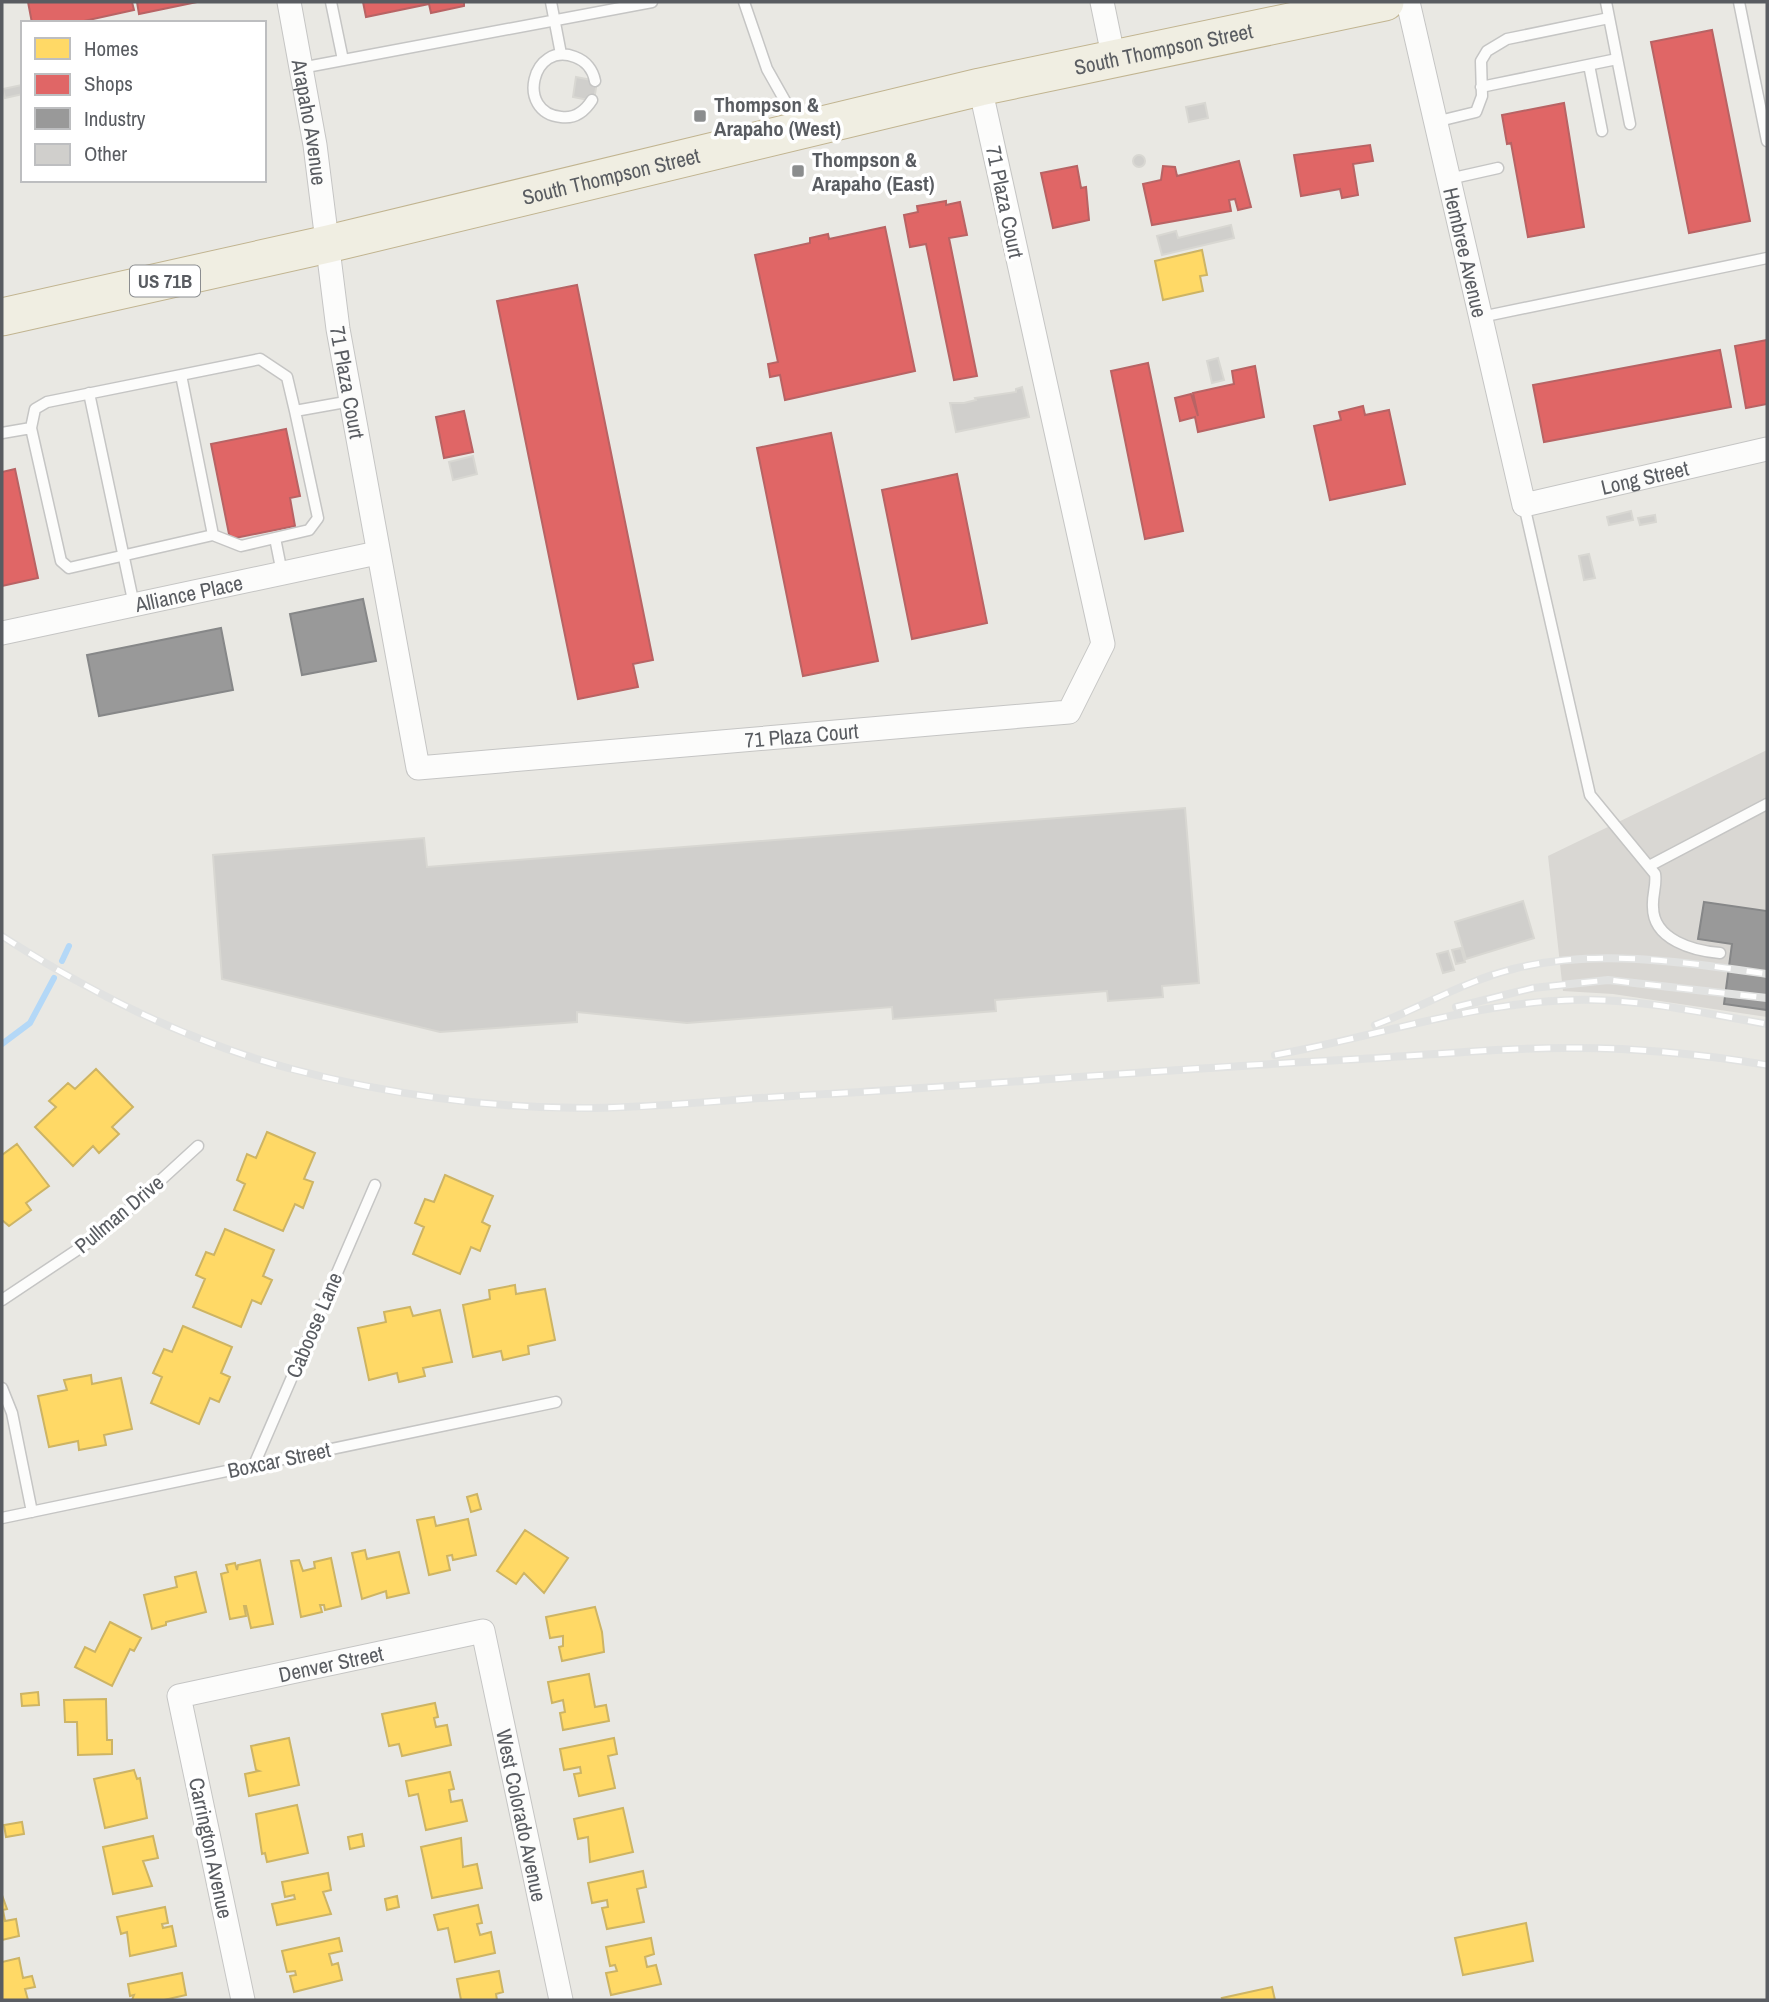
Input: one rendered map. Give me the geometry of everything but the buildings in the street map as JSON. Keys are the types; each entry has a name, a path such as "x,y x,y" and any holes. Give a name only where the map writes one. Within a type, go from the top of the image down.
{"highway":[{"name":"South Thompson Street","path":"2,317 328,244 979,87 1385,2"}],"street":[{"name":"Arapaho Avenue","path":"289,2 315,145 328,244"},
{"path":"1102,2 1114,60"},
{"name":"Hembree Avenue","path":"1408,2 1524,505"},
{"name":"71 Plaza Court","path":"328,244 377,553 418,768 1069,712 1103,644 979,87"},
{"name":"Long Street","path":"1524,505 1767,449"},
{"name":"Alliance Place","path":"2,634 377,553"},
{"name":"Denver Street","path":"179,1696 483,1631"},
{"name":"West Colorado Avenue","path":"483,1631 561,2000"},
{"name":"Carrington Avenue","path":"179,1696 243,2000"}],"lane":[{"path":"331,2 343,60"},
{"path":"551,2 561,54"},
{"path":"301,68 652,2"},
{"path":"744,2 766,69 797,120 799,130"},
{"path":"1606,2 1630,124"},
{"path":"1739,2 1767,141"},
{"path":"1436,122 1476,113 1481,104 1481,61 1497,43 1609,18"},
{"path":"592,100 578,115 556,117 540,106 532,88 533,79 543,62 561,54 582,60 590,68 595,80"},
{"path":"1481,86 1617,59"},
{"path":"1589,65 1602,131"},
{"path":"1448,179 1498,168"},
{"path":"1481,317 1767,258"},
{"path":"260,359 287,377 318,518 309,530 241,546 213,535 69,568 61,561 31,428 35,409 47,402 181,375 260,359"},
{"path":"181,375 213,535"},
{"path":"89,393 134,605"},
{"path":"295,411 351,401"},
{"path":"2,433 31,428"},
{"path":"1524,505 1590,795 1651,865 1656,884 1652,909 1667,934 1676,943 1698,951 1720,953"},
{"path":"275,538 282,573"},
{"path":"1651,865 1767,804"},
{"name":"Pullman Drive","path":"2,1300 104,1232 198,1146"},
{"name":"Caboose Lane","path":"254,1465 375,1185"},
{"path":"2,1388 12,1413 32,1512"},
{"name":"Boxcar Street","path":"2,1518 556,1402"}],"shaded area":[{"path":"1767,750 1767,1017 1613,994 1563,991 1548,856"}],"waterway":[{"path":"62,961 69,946"},
{"path":"2,1044 30,1023 54,978"}],"railway":[{"path":"2,936 69,976 140,1013 250,1057 362,1085 439,1098 516,1106 643,1106 1219,1067 1551,1048 1649,1051 1767,1065"},
{"path":"1375,1025 1478,980 1544,963 1576,959 1640,959 1767,974"},
{"path":"1456,1007 1533,988 1608,980 1767,998"},
{"path":"1275,1055 1460,1014 1534,1002 1621,1001 1767,1024"}],"place":[{"name":"Thompson & Arapaho (West)","path":"700,116"},
{"name":"Thompson & Arapaho (East)","path":"798,171"}]}
